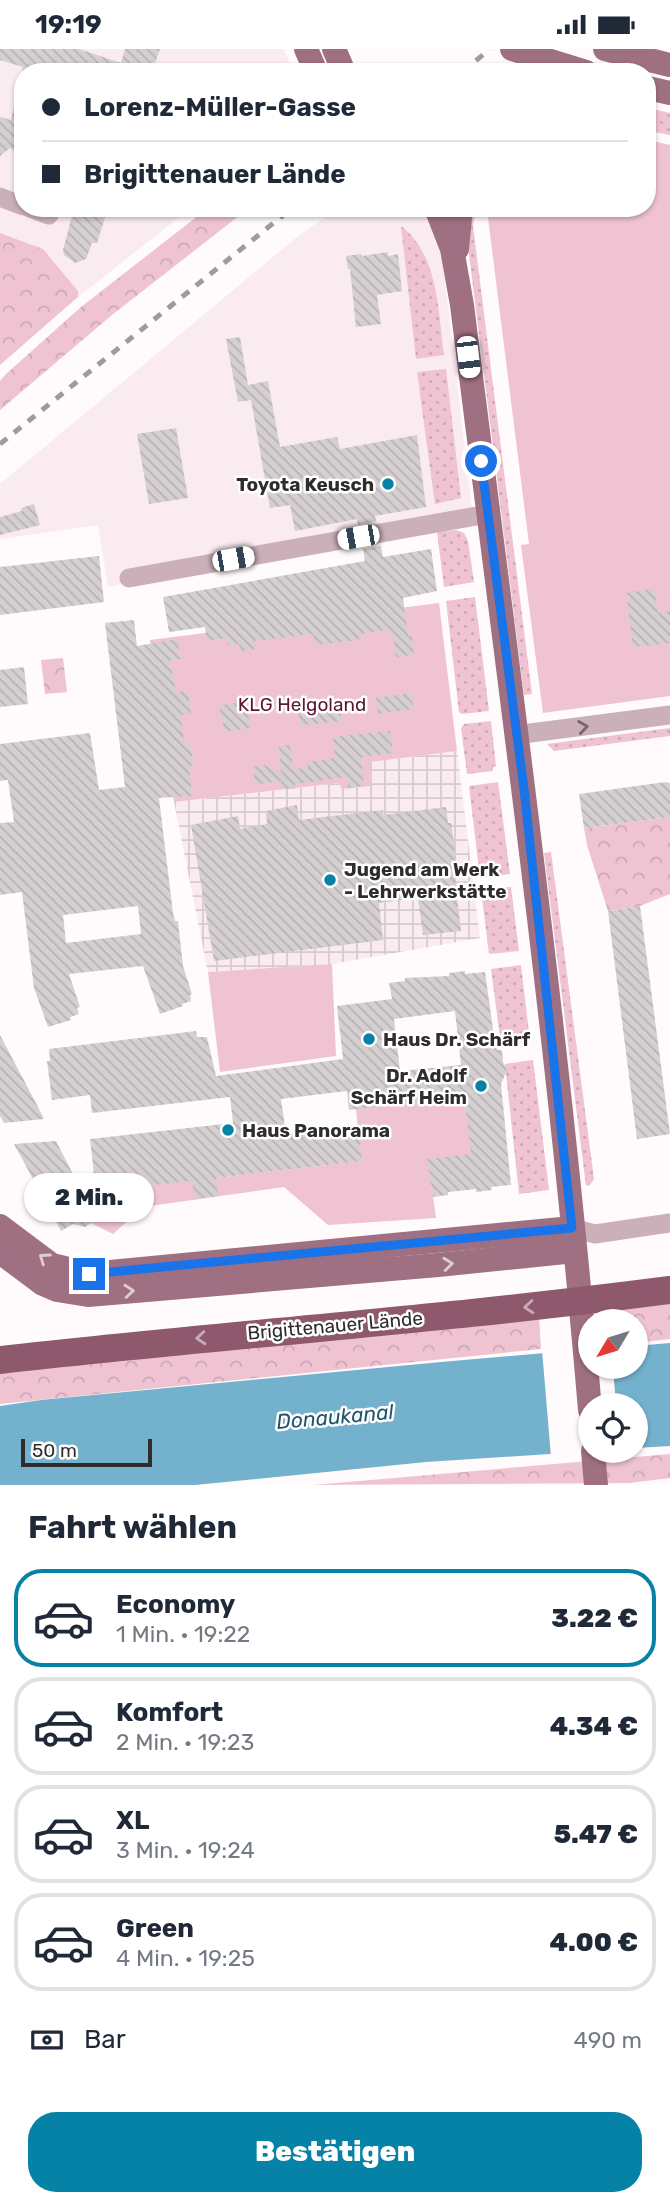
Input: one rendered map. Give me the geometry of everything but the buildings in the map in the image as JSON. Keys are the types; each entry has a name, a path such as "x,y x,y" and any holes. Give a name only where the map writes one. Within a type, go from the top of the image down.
{"highway":[{"name":"Brigittenauer Lände","path":"0,1360 143,1343 563,1304 670,1290"},
{"path":"0,1341 117,1333 143,1343"}],"main road":[{"path":"512,49 557,63"},
{"path":"605,49 670,65"},
{"path":"424,217 455,278"},
{"path":"440,217 447,234 462,305 581,1237 579,1286 588,1393"},
{"path":"455,278 460,217"},
{"path":"0,1226 52,1265 89,1274 581,1237"},
{"path":"0,1252 43,1284 57,1290 88,1295 581,1237"},
{"path":"594,1463 596,1485"}],"street":[{"path":"129,578 488,514"},
{"path":"515,735 670,716"},
{"path":"581,1237 670,1223"}],"shaded area":[{"path":"0,49 284,49 289,63 14,63 14,217 180,217 78,297 78,291 43,249 0,233"},
{"path":"325,217 430,217 439,229 473,519 108,587 98,525 0,539 0,484 297,237"},
{"path":"457,751 480,938 332,964 208,972 174,802 339,783 371,786 369,762"}],"green space":[{"path":"656,110 670,113 670,135 656,132"},
{"path":"656,142 670,145 670,696 543,713 521,545 529,544 488,218 656,217"},
{"path":"196,217 237,217 112,315 0,410 0,381 81,307"},
{"path":"468,217 474,217 473,226 532,694 524,695 468,246"},
{"path":"401,226 414,238 430,268 438,303 444,355 416,359"},
{"path":"0,233 43,249 78,291 78,297 0,365"},
{"path":"446,369 461,498 435,504 417,372"},
{"path":"456,530 464,533 468,541 474,582 444,587 437,532"},
{"path":"475,597 489,711 462,714 459,712 446,601"},
{"name":"KLG Helgoland","path":"439,603 457,751 370,762 371,786 342,789 339,783 174,802 150,640"},
{"path":"63,658 67,692 45,694 41,660"},
{"path":"491,721 496,766 493,771 467,774 461,728 464,724"},
{"path":"670,728 670,736 554,751 547,744"},
{"path":"498,782 510,874 480,878 469,786"},
{"path":"670,817 670,894 640,906 608,911 584,828"},
{"path":"551,852 594,1179 586,1186 544,853"},
{"path":"511,887 519,951 489,954 481,890"},
{"path":"332,964 336,1056 220,1072 208,972"},
{"path":"521,965 530,1041 501,1045 491,969"},
{"path":"533,1060 549,1190 519,1194 505,1064"},
{"path":"463,1088 472,1157 428,1159 436,1218 328,1225 284,1187 143,1207 113,1234 91,1223 96,1192 361,1161 356,1109"},
{"path":"670,1300 670,1339 648,1342 648,1309 612,1307"},
{"path":"539,1316 541,1349 0,1404 0,1373"},
{"path":"670,1454 670,1478 630,1483 313,1485 578,1462 648,1463 648,1456"}],"water":[{"name":"Donaukanal","path":"670,1343 670,1446 648,1447 648,1393 578,1393 578,1452 426,1462 195,1485 0,1485 0,1406 578,1350 578,1379 648,1379 648,1345"}],"pier":[{"path":"578,1347 578,1379 614,1379 615,1393 578,1393 578,1455 551,1457 542,1350"}],"railway":[{"path":"473,63 490,49"},
{"path":"0,444 281,217"}],"place":[{"name":"Toyota Keusch","path":"388,484"},
{"name":"Jugend am Werk - Lehrwerkstätte","path":"330,880"},
{"name":"Haus Dr. Schärf","path":"369,1039"},
{"name":"Dr. Adolf Schärf Heim","path":"481,1086"},
{"name":"Haus Panorama","path":"228,1130"}],"route":[{"path":"89,1274 572,1228 524,789 481,461"}]}
